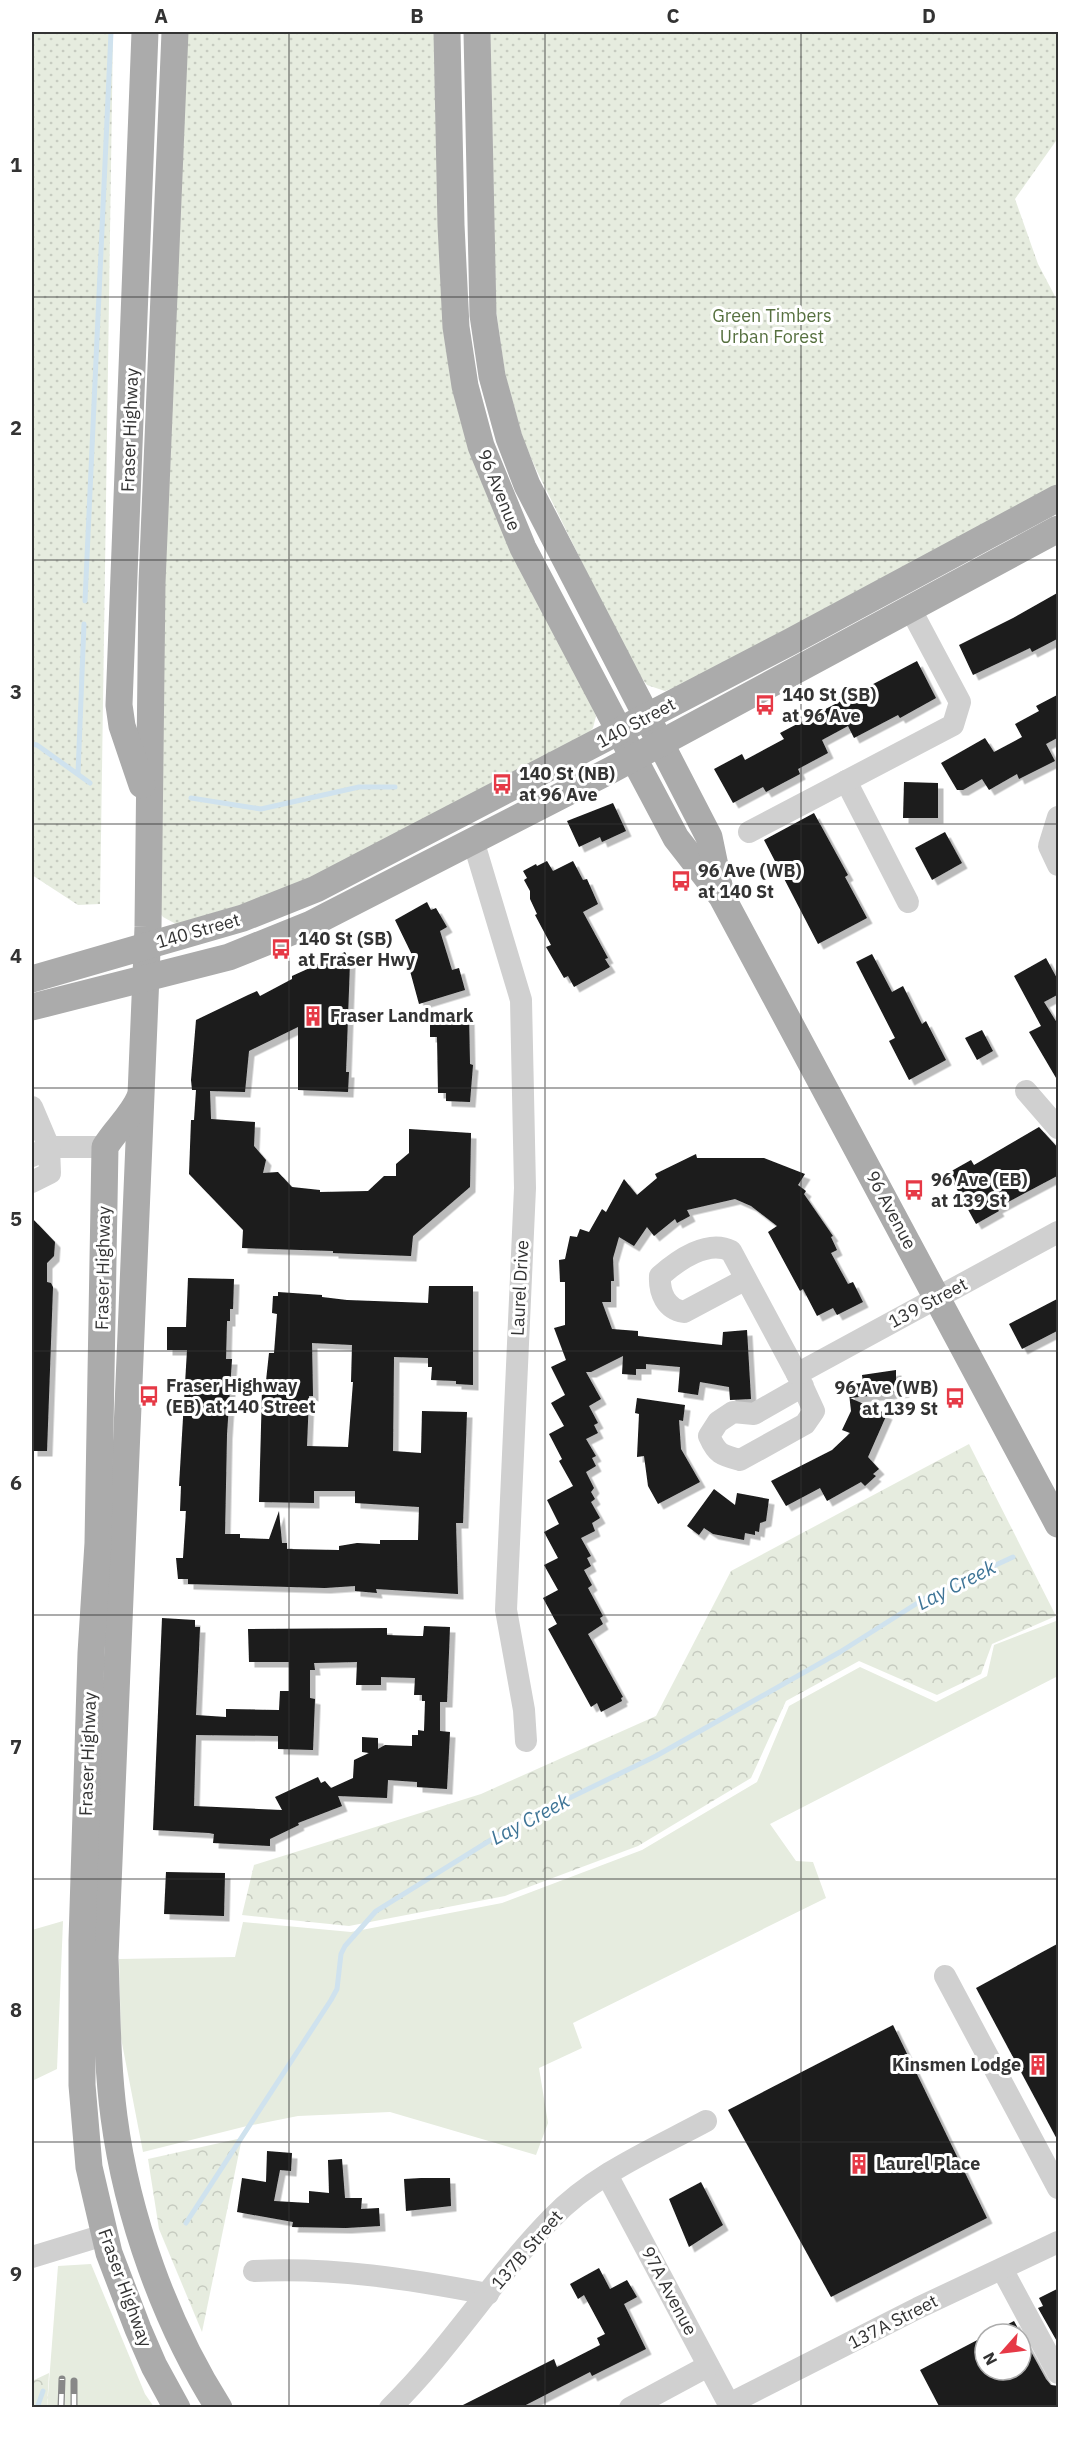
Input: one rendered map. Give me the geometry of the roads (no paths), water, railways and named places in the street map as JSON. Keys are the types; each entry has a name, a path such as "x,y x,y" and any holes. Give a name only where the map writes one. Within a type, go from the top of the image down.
{"main road":[{"name":"Fraser Highway","path":"145,32 119,705 122,726 145,798 149,825"},
{"name":"Fraser Highway","path":"175,32 152,583 146,945 106,1943 109,2054 114,2117 132,2200 148,2256 177,2331 219,2408"},
{"name":"96 Avenue","path":"447,32 451,237 456,327 465,386 481,446 506,510 544,589 676,838 722,897 1059,1524"},
{"name":"96 Avenue","path":"477,32 483,315 492,376 509,438 527,485 709,837 722,897"},
{"name":"140 Street","path":"32,979 243,918 316,889 647,717 1059,498"},
{"name":"140 Street","path":"32,1007 229,957 272,941 339,910 634,758 1059,529"},
{"name":"Fraser Highway","path":"140,1095 133,1112 115,1131 105,1147 98,1543 91,1653 82,1941 82,2064 84,2122 89,2167 104,2235 138,2329 154,2366 177,2408"}],"street":[{"path":"749,832 953,725 960,702 911,610"},
{"path":"846,781 908,902"},
{"path":"1059,817 1049,846 1059,865"},
{"name":"Laurel Drive","path":"473,840 520,1000 525,1188 506,1610 524,1710 526,1741"},
{"path":"1026,1091 1059,1128"},
{"path":"32,1110 40,1152 50,1173 32,1182"},
{"path":"40,1152 105,1147"},
{"name":"139 Street","path":"746,1279 800,1380 938,1297 1059,1232"},
{"path":"945,1976 1059,2188"},
{"name":"137B Street","path":"254,2271 297,2269 334,2271 365,2277 405,2278 488,2294 553,2216 606,2175 706,2121"},
{"name":"97A Avenue","path":"606,2175 730,2406"},
{"path":"32,2257 104,2235"},
{"name":"137A Street","path":"730,2406 918,2308 1059,2242"},
{"path":"1002,2269 1059,2373"},
{"path":"390,2408 418,2381 488,2294"},
{"path":"630,2408 708,2366"}],"waterway":[{"path":"85,601 111,32"},
{"path":"78,774 84,624"},
{"path":"32,744 37,745 90,783"},
{"path":"191,798 261,809 359,787 395,787"},
{"name":"Lay Creek","path":"186,2223 331,2000 337,1989 341,1954 345,1946 376,1911 518,1823 656,1756 840,1652 927,1597 1013,1557"},
{"name":"Lay Creek","path":"37,2408 43,2391"}],"railway":[{"path":"61,2408 62,2379"},
{"path":"74,2381 74,2408"}],"place":[{"name":"140 St (SB) at 96 Ave","path":"765,705"},
{"name":"140 St (NB) at 96 Ave","path":"502,784"},
{"name":"96 Ave (WB) at 140 St","path":"681,881"},
{"name":"140 St (SB) at Fraser Hwy","path":"281,949"},
{"name":"Fraser Landmark","path":"313,1016"},
{"name":"96 Ave (EB) at 139 St","path":"914,1190"},
{"name":"Fraser Highway (EB) at 140 Street","path":"149,1396"},
{"name":"96 Ave (WB) at 139 St","path":"955,1398"},
{"name":"Kinsmen Lodge","path":"1038,2065"},
{"name":"Laurel Place","path":"859,2164"}],"park label":[{"name":"Green Timbers Urban Forest","path":"772,326"}]}
